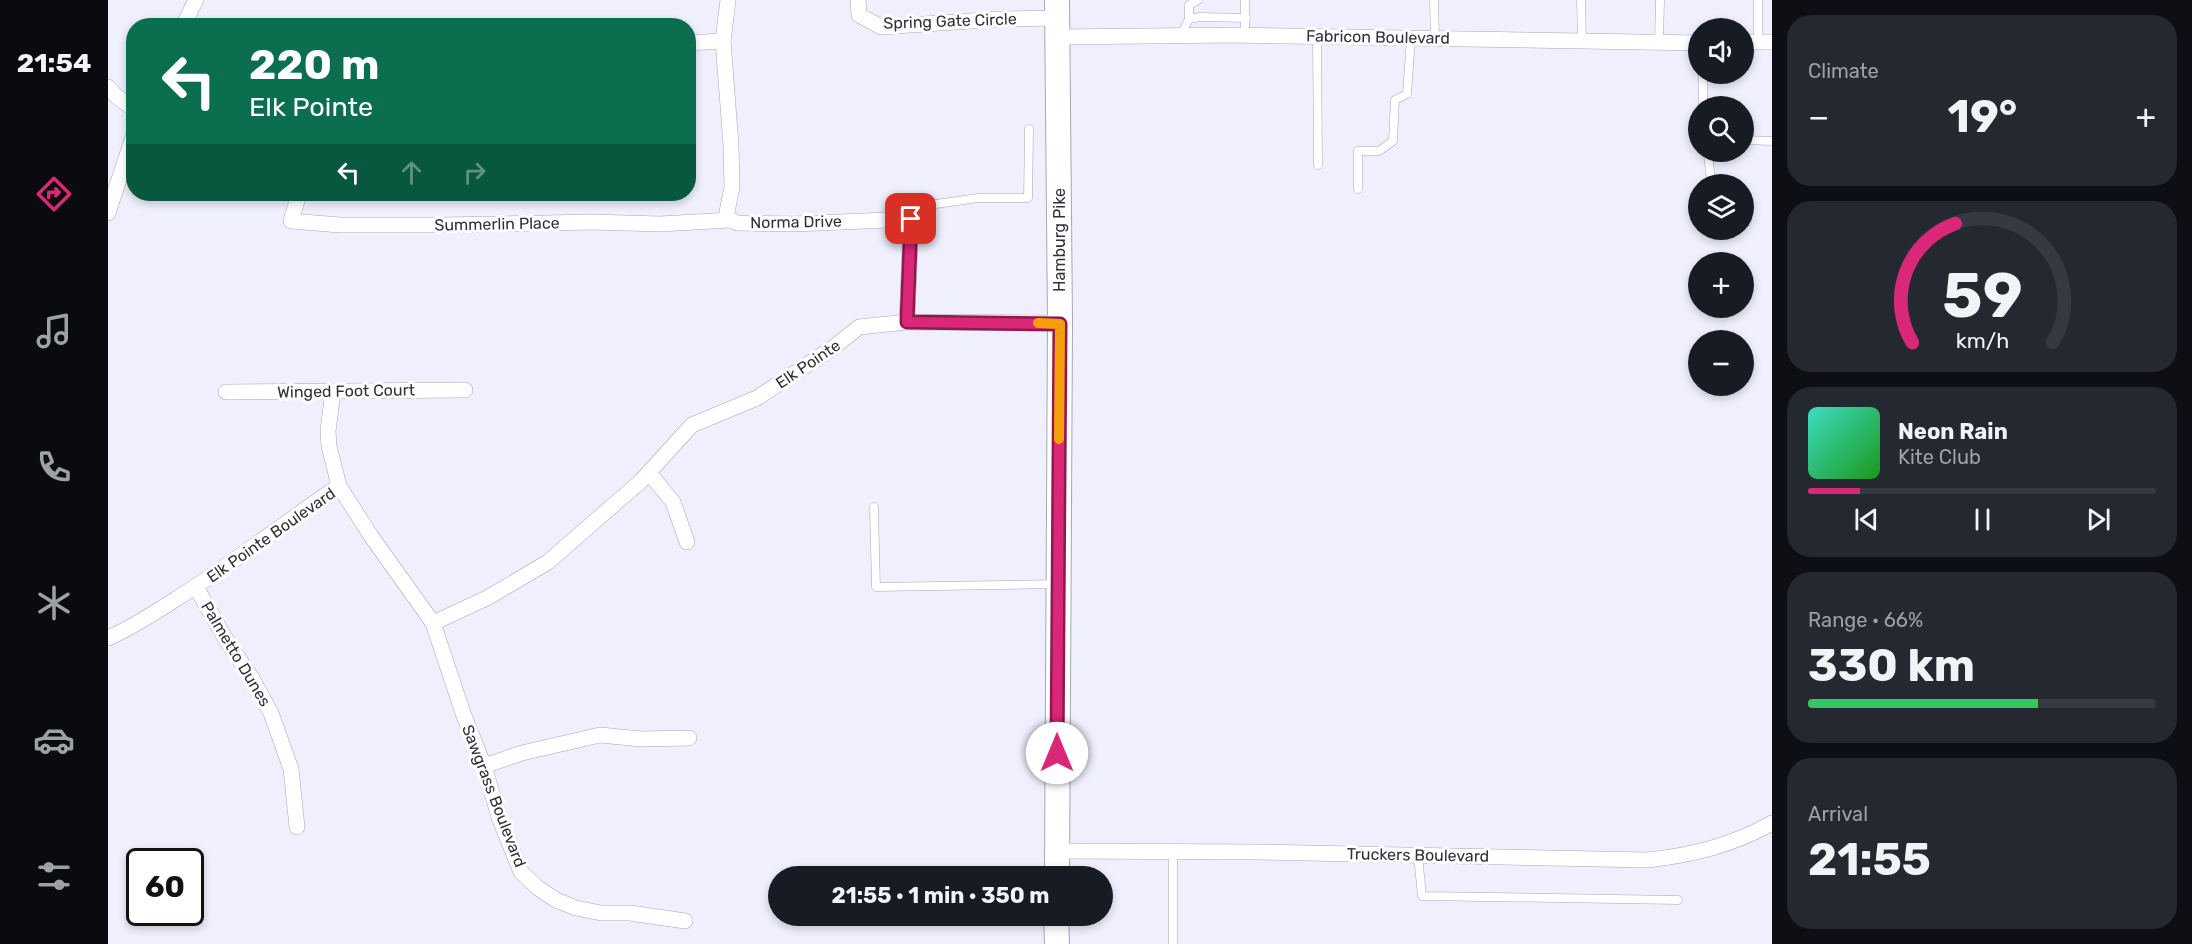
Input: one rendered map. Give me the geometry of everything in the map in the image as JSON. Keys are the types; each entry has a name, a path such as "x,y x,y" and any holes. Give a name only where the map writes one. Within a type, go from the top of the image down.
{"main road":[{"name":"Hamburg Pike","path":"1057,18 1060,324 1057,866"},
{"path":"1057,926 1058,944"}],"street":[{"path":"187,18 196,0"},
{"name":"Norma Drive","path":"728,0 723,40 732,187 726,217 737,223 794,224 911,219"},
{"name":"Spring Gate Circle","path":"858,0 859,15 881,27 999,19 1057,18"},
{"name":"Fabricon Boulevard","path":"1057,18 1181,35 1688,43"},
{"path":"696,42 723,40"},
{"path":"108,87 126,103"},
{"path":"108,213 126,158"},
{"name":"Summerlin Place","path":"297,201 291,221 340,225 592,222 660,224 730,220"},
{"path":"907,322 911,219"},
{"name":"Elk Pointe","path":"433,622 488,598 548,562 649,473 692,425 757,398 834,348 859,327 907,322 1060,324"},
{"name":"Winged Foot Court","path":"226,392 465,390"},
{"path":"333,391 328,431 329,446 339,486"},
{"path":"649,473 673,501 687,542"},
{"name":"Elk Pointe Boulevard","path":"108,638 147,618 219,572 295,515 339,486 371,536 433,622"},
{"name":"Palmetto Dunes","path":"196,587 271,713 291,769 297,827"},
{"name":"Sawgrass Boulevard","path":"433,622 484,766 500,820 521,872 538,888 556,900 576,908 601,913 630,913 685,921"},
{"path":"484,766 522,753 600,735 641,739 689,738"},
{"name":"Truckers Boulevard","path":"1057,851 1648,860 1685,856 1723,846 1750,836 1772,823"}],"lane":[{"path":"1181,35 1189,19 1189,5 1198,0"},
{"path":"1245,0 1245,35"},
{"path":"1434,0 1436,38"},
{"path":"1581,0 1582,41"},
{"path":"1659,0 1659,42"},
{"path":"1758,0 1758,42"},
{"path":"1189,19 1200,16 1246,18"},
{"path":"1317,36 1318,165"},
{"path":"1358,189 1358,151 1379,151 1393,141 1395,100 1407,94 1411,38"},
{"path":"911,219 936,204 978,198 1028,198 1029,129"},
{"path":"1754,141 1772,141"},
{"path":"874,507 876,587 1058,584"},
{"path":"1173,851 1173,944"},
{"path":"1419,855 1422,896 1678,900"}],"slow traffic":[{"path":"1038,323 1060,324 1059,439"}],"route":[{"path":"911,219 907,322 1060,324 1057,753"}]}
